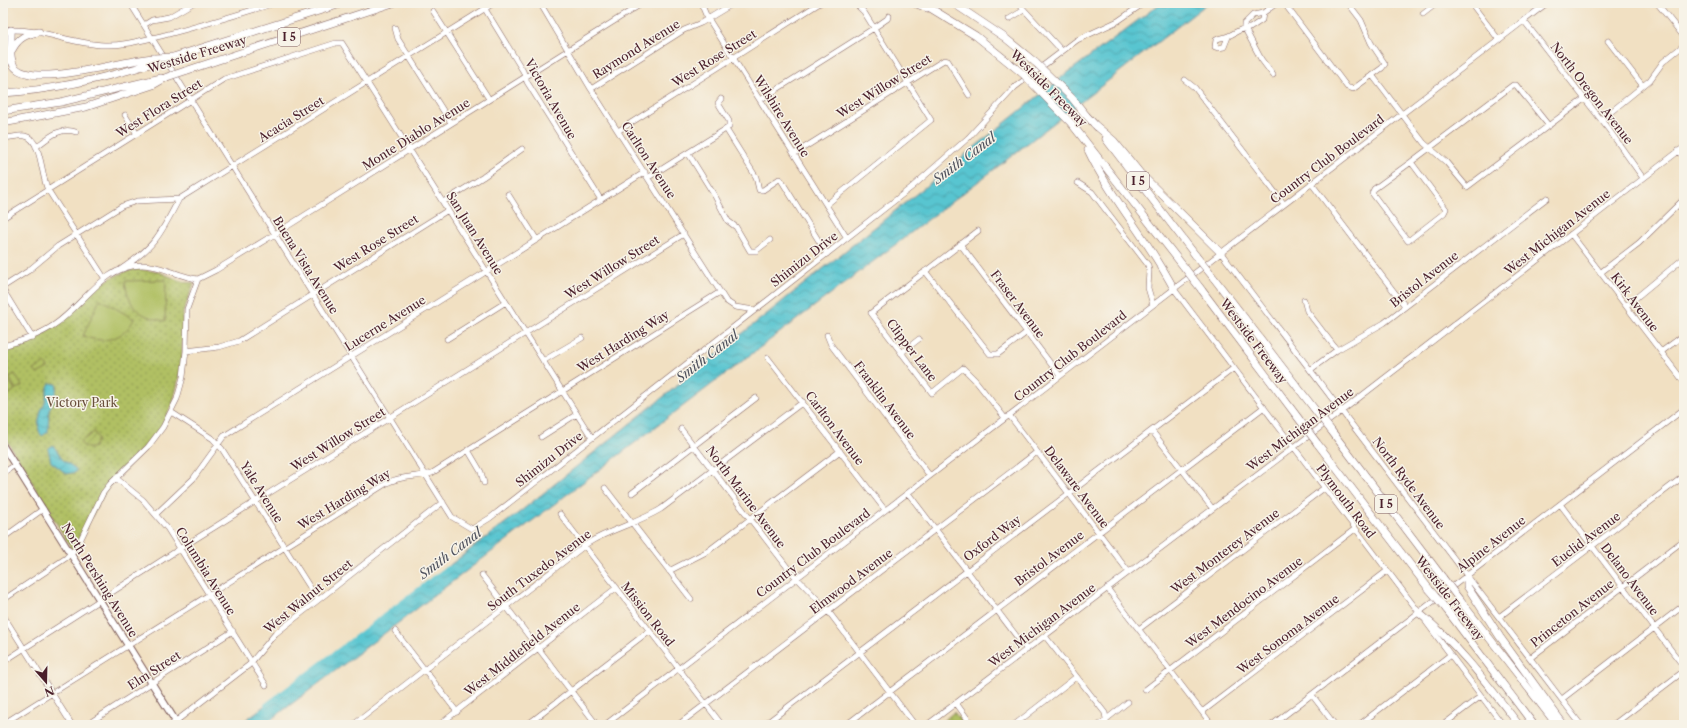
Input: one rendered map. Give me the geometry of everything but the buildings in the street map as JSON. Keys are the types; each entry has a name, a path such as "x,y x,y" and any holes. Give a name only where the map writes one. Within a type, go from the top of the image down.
{"highway":[{"name":"Westside Freeway","path":"3,93 66,86 96,80 156,60 175,57 344,3"},
{"name":"Westside Freeway","path":"3,111 61,102 167,77 393,3"},
{"path":"914,3 938,12"},
{"name":"Westside Freeway","path":"922,3 991,47 1023,74 1071,123 1201,289 1534,725"},
{"name":"Westside Freeway","path":"953,3 990,27 1036,63 1067,93 1094,124 1557,725"},
{"path":"961,3 990,27"},
{"path":"6,30 15,67 22,72 30,74 90,70 156,60"},
{"path":"5,64 6,30"},
{"path":"11,50 20,38 27,34 39,32"},
{"path":"3,48 5,64"},
{"path":"3,123 86,107 153,85 167,77"},
{"path":"1094,124 1114,141 1140,172 1221,253"},
{"path":"1083,139 1096,166 1150,248 1174,289"},
{"path":"1467,575 1466,586 1500,637 1564,725"},
{"path":"1419,613 1442,634 1474,668 1519,725"}],"main road":[{"name":"North Pershing Avenue","path":"3,446 152,683 175,724"}],"street":[{"name":"Buena Vista Avenue","path":"130,3 443,502 454,518 472,529"},
{"path":"144,25 154,20 169,17 193,3"},
{"path":"6,30 39,32 86,43 105,45 134,42 152,38 208,24 275,3"},
{"name":"Acacia Street","path":"118,271 140,256 153,244 179,199 233,167 494,3"},
{"name":"Carlton Avenue","path":"540,3 591,89 649,177 720,292 732,306 740,309 755,310"},
{"name":"Monte Diablo Avenue","path":"198,279 216,270 275,234 643,3"},
{"name":"Wilshire Avenue","path":"701,3 708,18 847,238"},
{"name":"Raymond Avenue","path":"591,89 684,30 734,3"},
{"name":"West Rose Street","path":"618,131 820,3"},
{"path":"826,206 930,122 930,118 909,83 864,12 855,3"},
{"path":"1018,3 1062,51"},
{"name":"Shimizu Drive","path":"472,529 490,518 938,166 968,138 1010,92 1062,51 1090,32 1118,22 1144,3"},
{"path":"1228,37 1244,27 1244,24 1251,19 1253,15 1263,13 1277,3"},
{"path":"1284,3 1349,88 1355,88 1382,68 1385,64 1371,43 1361,20 1348,3"},
{"path":"1423,14 1437,3"},
{"path":"1471,3 1499,40"},
{"path":"1657,3 1684,37"},
{"name":"Country Club Boulevard","path":"605,725 1545,4"},
{"name":"Victoria Avenue","path":"484,9 527,82 601,200"},
{"path":"1009,19 1024,10"},
{"path":"433,11 489,99"},
{"path":"1244,27 1250,28 1255,23 1262,20 1263,13"},
{"path":"760,100 874,28 889,16"},
{"path":"1251,19 1255,23"},
{"name":"North Oregon Avenue","path":"1524,21 1634,163 1643,178"},
{"path":"1244,27 1267,68 1273,74"},
{"path":"395,28 398,39 451,123"},
{"path":"1608,41 1643,86"},
{"name":"West Flora Street","path":"3,218 228,77 338,42"},
{"name":"San Juan Avenue","path":"338,42 345,45 592,438"},
{"path":"1601,120 1650,80 1663,62 1684,45"},
{"name":"West Willow Street","path":"794,154 944,60 948,61 969,95"},
{"path":"1267,68 1273,64"},
{"path":"1372,75 1429,148 1446,162 1468,187 1584,99"},
{"path":"1185,80 1195,88 1284,204"},
{"path":"1411,162 1446,208 1444,213 1408,241 1372,193 1374,189 1513,85 1516,85 1549,126"},
{"path":"649,177 726,129 730,124 718,103 721,99"},
{"path":"124,115 136,134"},
{"path":"726,129 756,177 759,190 763,190 778,180 781,180 827,254"},
{"path":"36,147 56,132 68,130 76,132"},
{"path":"3,138 25,136 29,138 36,147 39,152 42,176 48,190 105,279"},
{"name":"West Michigan Avenue","path":"927,725 1684,147"},
{"path":"443,202 488,174 522,149"},
{"path":"1678,151 1684,156"},
{"path":"688,153 716,198 719,207 728,221 736,227 750,251 756,251 770,240"},
{"name":"Lucerne Avenue","path":"156,514 188,484 224,436 645,172"},
{"path":"1078,183 1092,192 1148,265 1148,288 1153,305"},
{"path":"1312,183 1405,306"},
{"path":"508,194 537,240"},
{"name":"Bristol Avenue","path":"1310,370 1337,350 1384,323 1547,198"},
{"path":"3,287 28,271 58,246 128,203 137,201 179,199"},
{"path":"1600,273 1639,243 1684,199"},
{"name":"West Rose Street","path":"186,351 219,348 232,343 313,295 448,210"},
{"path":"978,231 926,271 988,352 992,355 998,354 1027,332"},
{"name":"West Willow Street","path":"3,662 181,548 257,502 684,234"},
{"name":"Kirk Avenue","path":"1571,234 1684,382"},
{"name":"Fraser Avenue","path":"960,244 1060,376"},
{"name":"North Ryde Avenue","path":"1221,253 1581,725"},
{"path":"1626,306 1684,258"},
{"path":"3,346 32,337 54,325 69,314 105,279 118,271 136,266 151,265 169,269 187,278 198,279 186,314 186,351 181,386 171,412 151,443 103,493 79,544 71,553 3,600"},
{"name":"Clipper Lane","path":"926,271 870,313 932,393 964,368 1007,417"},
{"name":"Plymouth Road","path":"1174,289 1503,725"},
{"path":"3,290 32,337"},
{"name":"West Harding Way","path":"3,724 392,480 432,473 720,292"},
{"path":"1304,300 1307,311 1337,350"},
{"path":"447,339 506,302"},
{"name":"Franklin Avenue","path":"827,335 831,345 930,476"},
{"path":"1661,352 1684,335"},
{"path":"543,361 582,338"},
{"path":"901,353 919,339"},
{"name":"Carlton Avenue","path":"768,358 885,510"},
{"name":"Oxford Way","path":"764,725 1234,368"},
{"path":"632,493 756,398"},
{"name":"South Tuxedo Avenue","path":"353,725 584,546 599,536 633,523 661,509 802,402"},
{"name":"Bristol Avenue","path":"846,725 1264,407"},
{"name":"Alpine Avenue","path":"1272,725 1684,409"},
{"name":"Yale Avenue","path":"171,412 198,428 217,444 257,502 318,600"},
{"path":"541,437 577,414"},
{"name":"Delaware Avenue","path":"1007,417 1037,452 1128,572"},
{"name":"North Marine Avenue","path":"681,429 796,578 828,611 915,725"},
{"path":"1152,431 1212,508"},
{"path":"468,450 481,472 484,483"},
{"path":"669,571 708,551 840,451"},
{"name":"Elmwood Avenue","path":"678,725 1037,452"},
{"path":"3,474 15,465"},
{"name":"Euclid Avenue","path":"1499,617 1684,476"},
{"name":"Columbia Avenue","path":"116,478 137,495 156,514 181,548 266,685"},
{"path":"605,488 691,599"},
{"name":"West Monterey Avenue","path":"1139,629 1324,488"},
{"path":"908,493 1027,650"},
{"name":"West Walnut Street","path":"175,724 252,662 276,634 443,502"},
{"name":"Delano Avenue","path":"1560,504 1684,667"},
{"path":"3,538 43,510"},
{"name":"Mission Road","path":"560,514 722,725"},
{"name":"West Mendocino Avenue","path":"1145,690 1355,529"},
{"name":"Princeton Avenue","path":"1530,658 1684,540"},
{"name":"West Sonoma Avenue","path":"1202,712 1387,571"},
{"path":"482,575 597,725"},
{"name":"West Middlefield Avenue","path":"439,725 616,588"},
{"path":"1107,588 1212,725"},
{"path":"1562,699 1684,605"},
{"path":"3,615 72,725"},
{"name":"Elm Street","path":"86,725 232,631"},
{"path":"395,631 457,712"},
{"path":"527,725 649,631"},
{"path":"1045,636 1104,713 1106,722"},
{"path":"1359,725 1450,655"},
{"path":"1613,725 1684,671"},
{"path":"1014,725 1076,677"},
{"path":"1312,695 1335,725"},
{"path":"1443,725 1481,696"},
{"path":"1099,725 1106,722 1128,702"},
{"path":"956,703 972,725"},
{"path":"447,719 451,725"}],"green space":[{"name":"Victory Park","path":"137,269 159,272 183,282 194,283 183,313 182,365 173,403 159,431 107,488 73,551 3,434 3,349 23,344 41,335 97,287 122,273"},
{"path":"166,280 165,321 148,316 136,309 129,298 125,281"},
{"path":"100,299 134,319 125,332 119,336 105,340 98,340 83,336"},
{"path":"45,363 48,368 37,374 34,370"},
{"path":"15,374 22,386 16,389 9,377"},
{"path":"7,378 15,390 9,394 3,381"},
{"path":"94,432 98,439 94,447 84,447 80,442"},
{"path":"954,712 964,725 938,725"}],"water":[{"path":"1161,3 1208,3 996,168 264,725 239,725 521,511 1062,77"},
{"path":"50,383 57,384 55,399 49,409 48,432 42,436 39,431 39,420"},
{"path":"53,445 62,459 76,469 76,472 67,474 51,462 48,449"}],"waterway":[{"name":"Smith Canal","path":"266,705 447,568"}]}
